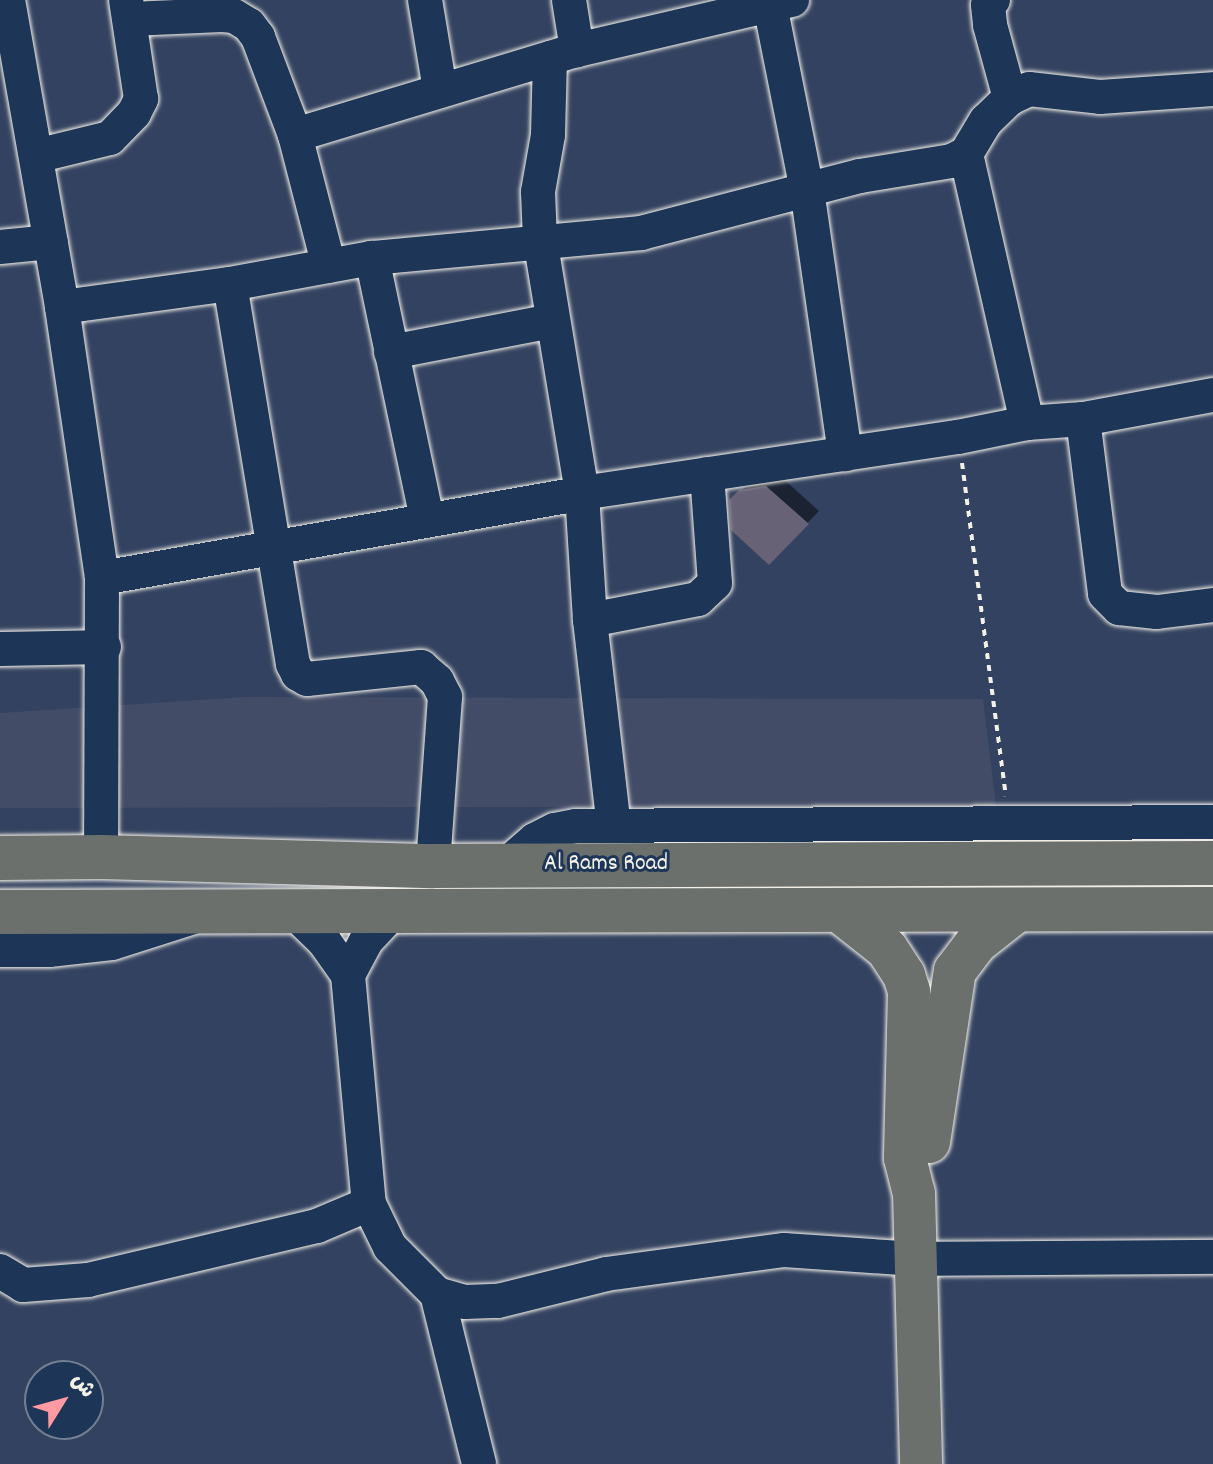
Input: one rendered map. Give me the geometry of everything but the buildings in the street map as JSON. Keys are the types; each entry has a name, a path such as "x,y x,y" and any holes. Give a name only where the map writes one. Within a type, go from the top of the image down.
{"highway":[{"name":"Al Rams Road","path":"0,858 101,857 433,866 1213,863"},
{"name":"Al Rams Road","path":"0,912 1213,909"}],"main road":[{"path":"914,1193 927,1159 955,971 976,943 1019,909"},
{"path":"839,911 887,949 904,975 909,991 905,1158 914,1193 921,1464"}],"street":[{"path":"425,0 440,90"},
{"path":"569,0 563,54 538,192 540,239 582,493 590,620 614,826"},
{"path":"993,0 988,5 990,25 1010,98"},
{"path":"295,135 563,54 777,2 845,454"},
{"path":"36,156 110,138 134,113 141,99 128,10 234,16 249,25 258,37 295,135 329,266"},
{"path":"7,18 51,242 102,578 101,857"},
{"path":"62,307 230,284 372,258 540,239 641,233 860,176 942,163 966,154 986,121 1010,98 1029,89 1100,97 1213,89"},
{"path":"966,154 1027,423"},
{"path":"0,247 51,242"},
{"path":"372,258 427,520"},
{"path":"230,284 271,548 293,664 298,674 307,679 421,667 445,697 433,866"},
{"path":"391,352 552,321"},
{"path":"102,578 582,493 958,437 1027,423 1083,419 1213,395"},
{"path":"1083,419 1105,594 1119,608 1157,612 1213,605"},
{"path":"590,620 698,599 715,583 707,474"},
{"path":"0,649 104,647"},
{"path":"506,865 535,840 555,830 614,826 1213,822"},
{"path":"0,950 49,950 112,943 176,925 205,912"},
{"path":"294,912 324,941 348,975 369,1204 390,1247 415,1276 437,1294 465,1302 498,1301 606,1274 784,1250 916,1259 1213,1257"},
{"path":"348,975 366,941 393,912"},
{"path":"0,1271 23,1285 88,1280 317,1226 369,1204"},
{"path":"437,1294 479,1464"}],"path":[{"path":"958,437 1009,823"}],"shaded area":[{"path":"245,697 983,699 996,806 0,808 0,713"}]}
